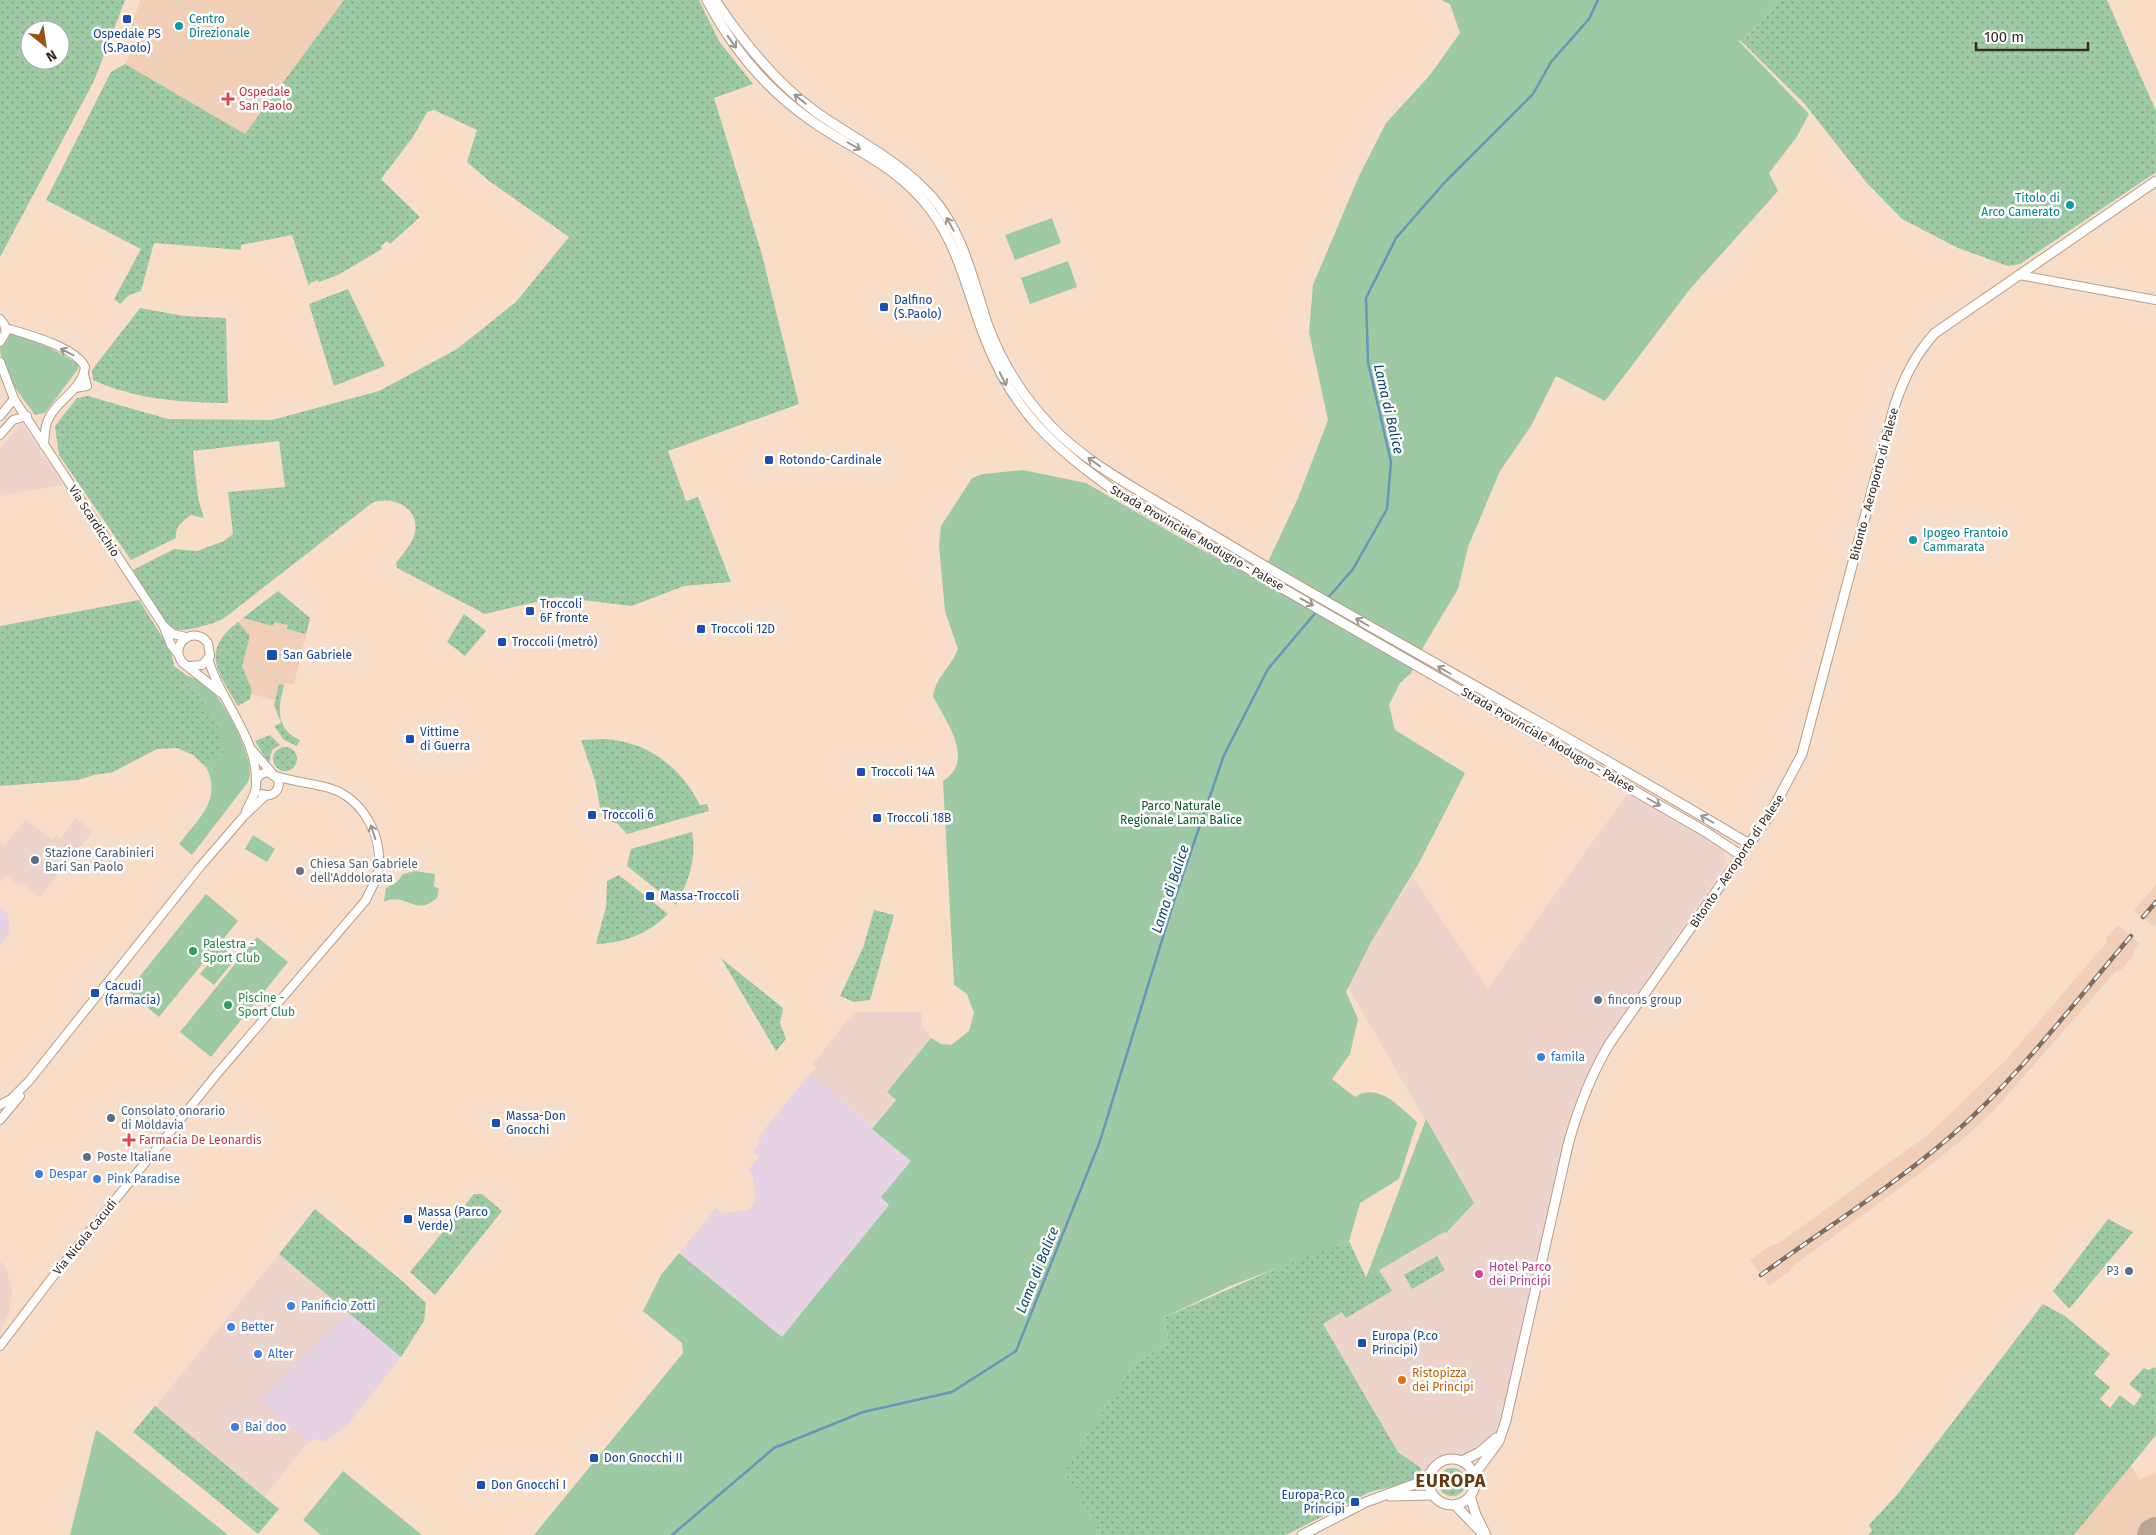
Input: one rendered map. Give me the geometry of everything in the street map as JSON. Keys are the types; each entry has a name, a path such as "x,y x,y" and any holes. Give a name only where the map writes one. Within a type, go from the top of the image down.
{"main road":[{"name":"Strada Provinciale Modugno - Palese","path":"707,0 729,38 754,70 778,94 810,120 883,163 929,208 960,260 983,333 1008,388 1044,435 1066,456 1122,496 1249,570 1402,651 1749,844"},
{"name":"Strada Provinciale Modugno - Palese","path":"715,0 736,32 784,86 814,111 886,156 935,200 948,219 965,255 1000,355 1014,380 1049,424 1072,447 1105,470 1402,651 1706,832 1742,856"},
{"name":"Bitonto - Aeroporto di Palese","path":"1474,1475 1496,1447 1514,1392 1568,1145 1585,1089 1610,1043 1742,856 1785,789 1802,754 1895,404 1908,369 1919,351 1935,333 2156,181"},
{"path":"1462,1461 1480,1452 1501,1432"},
{"path":"1302,1535 1366,1502 1423,1481 1442,1461 1455,1459 1467,1465 1474,1475 1475,1486 1470,1496 1455,1505"},
{"path":"1430,1474 1428,1481 1432,1495 1441,1503 1455,1505 1485,1535"},
{"path":"1366,1502 1392,1496 1432,1495"},
{"path":"1470,1496 1485,1535"}],"street":[{"path":"2019,275 2156,300"},
{"path":"0,319 6,328 5,336 0,342"},
{"path":"6,328 35,336 77,357 85,368 84,375 88,386 74,388"},
{"name":"Via Scardicchio","path":"0,362 14,399 163,625 171,645 178,654"},
{"path":"0,435 13,420 27,416 34,420 42,420 49,417 84,375"},
{"path":"0,416 14,399"},
{"path":"44,445 49,417"},
{"name":"Via Scardicchio","path":"163,625 173,634 186,637"},
{"path":"0,1105 11,1099 29,1081 199,868 244,816 266,795 273,794 278,789 279,782 249,745 224,696 212,674 208,658 210,648 206,640 197,635 186,637 180,644 178,654 182,662 190,666 224,696"},
{"path":"190,666 202,665 208,658"},
{"path":"249,745 256,784 266,795"},
{"path":"244,816 256,784 264,772 274,774"},
{"name":"Via Nicola Cacudi","path":"0,1346 55,1274 138,1172 345,922 366,900 377,876 378,852 372,826 360,808 341,793 330,788 295,782 274,774"},
{"path":"0,1120 22,1094 29,1081"}],"shaded area":[{"name":"Ospedale San Paolo","path":"140,0 344,0 245,134 125,64 138,37 132,25"},
{"path":"21,424 63,485 0,496 0,448"},
{"path":"278,591 310,618 294,684 285,683 280,701 251,694 252,690 242,666 250,636 238,622"},
{"path":"1628,793 1712,842 1724,851 1726,864 1610,1034 1581,1086 1570,1118 1507,1399 1497,1432 1467,1457 1455,1455 1438,1456 1423,1472 1398,1452 1323,1324 1342,1312 1345,1317 1391,1291 1379,1270 1445,1231 1446,1233 1473,1203 1343,978 1413,877 1488,988"},
{"name":"Stazione Carabinieri Bari San Paolo","path":"76,818 93,831 40,897 22,883 19,886 6,875 0,882 0,842 4,845 26,819 52,840 56,835 60,839"},
{"path":"2156,885 2156,925 2154,927 2134,910"},
{"path":"0,907 8,914 10,933 0,945"},
{"path":"2118,925 2140,944 2134,950 2133,956 2122,969 2116,971 1997,1107 1968,1135 1923,1171 1793,1266 1790,1271 1769,1286 1750,1260 1772,1245 1778,1244 1930,1133 2005,1061 2106,943 2107,937"},
{"path":"854,1012 921,1012 922,1026 931,1038 887,1092 896,1100 874,1127 810,1074 816,1067 813,1064"},
{"path":"810,1074 912,1160 881,1197 890,1204 782,1337 679,1253 716,1208 723,1213 749,1210 755,1202 753,1176 748,1171 759,1157 753,1151 762,1140 758,1137"},
{"path":"279,1254 349,1312 259,1401 308,1442 264,1497 155,1407"},
{"path":"0,1261 6,1268 12,1291 9,1313 0,1331"},
{"path":"349,1312 401,1357 349,1423 325,1442 317,1439 308,1442 259,1401"},
{"path":"2131,1465 2139,1480 2156,1472 2156,1535 2074,1535"}],"green space":[{"path":"0,0 125,0 94,81 0,257"},
{"path":"344,0 699,0 719,41 753,84 714,98 761,251 799,404 668,451 686,501 698,497 731,582 684,586 632,606 557,597 485,614 397,568 396,563 414,536 415,523 409,510 402,505 395,502 380,501 372,503 223,619 198,627 178,630 169,626 158,611 133,570 174,549 197,551 224,541 233,534 228,492 285,487 279,441 193,451 198,498 204,518 191,515 178,527 176,538 131,560 59,455 55,426 77,398 88,396 168,419 272,420 379,391 457,349 516,302 569,237 489,181 467,162 477,130 434,110 427,112 413,137 381,179 420,217 390,244 387,241 381,246 382,249 338,275 319,282 318,280 310,283 309,286 292,235 241,245 241,250 154,243 141,291 129,295 120,304 114,299 141,249 46,200 111,72 125,64 245,134"},
{"name":"Parco Naturale Regionale Lama Balice","path":"1441,0 1781,0 1742,42 1737,39 1809,114 1796,138 1769,173 1778,191 1690,289 1605,401 1556,376 1531,426 1500,471 1468,547 1458,589 1422,649 1411,673 1400,683 1389,705 1395,730 1465,773 1419,863 1371,942 1346,992 1358,1019 1350,1054 1332,1079 1355,1097 1372,1092 1388,1098 1417,1122 1399,1179 1360,1203 1349,1241 1230,1286 1163,1318 1169,1342 1134,1364 1064,1472 1101,1535 534,1535 683,1353 682,1343 643,1311 661,1275 679,1253 782,1337 889,1205 881,1197 911,1161 872,1129 896,1100 887,1092 931,1038 941,1044 951,1045 969,1031 974,1013 967,994 954,985 943,781 953,772 957,763 958,752 951,729 933,696 937,683 958,649 945,611 939,546 941,526 972,478 983,474 1023,470 1086,483 1198,548 1260,579 1298,498 1328,420 1309,332 1313,285 1359,176 1386,123 1430,75 1460,33 1450,4"},
{"path":"1781,0 2107,0 2156,111 2156,172 2020,264 2008,266 1958,248 1902,219 1866,182 1804,103 1742,42"},
{"path":"1052,218 1061,243 1015,260 1005,235"},
{"path":"1068,261 1077,287 1030,304 1021,278"},
{"path":"348,289 385,366 334,386 309,304"},
{"path":"140,308 184,316 226,318 228,403 159,399 125,392 93,380 92,370"},
{"path":"10,332 50,348 79,364 78,369 45,413 35,415 7,374 0,346 7,341"},
{"path":"278,591 310,618 306,634 287,629 288,625 275,622 273,626 243,618"},
{"path":"139,600 171,651 174,666 186,675 219,727 223,753 206,767 193,755 177,748 157,749 113,772 78,780 0,786 0,626"},
{"path":"464,614 486,631 465,656 447,642"},
{"path":"238,622 250,636 242,666 252,690 250,699 238,706 219,673 216,653 219,643 226,633"},
{"path":"186,675 201,681 209,687 223,705 244,747 250,773 248,782 192,855 179,844 200,817 210,799 212,789 206,767 223,753 218,727"},
{"path":"279,684 284,685 280,701 282,724 286,730 300,740 297,746 284,740 274,726 281,723 274,705"},
{"path":"270,735 280,745 272,750 269,763 255,741"},
{"path":"602,739 633,744 660,758 683,779 700,805 707,804 709,811 627,834 618,824 602,818 595,780 581,740"},
{"path":"285,747 290,748 296,754 296,764 290,770 285,771 280,770 274,764 273,759 274,754 280,748"},
{"path":"692,832 692,861 684,888 676,905 627,866 631,849"},
{"path":"253,835 275,849 267,862 245,849"},
{"path":"415,871 435,874 434,886 439,889 437,898 422,906 392,899 384,902 386,888 397,882 403,874"},
{"path":"619,875 668,914 652,927 635,936 616,942 596,944 606,907 607,881"},
{"name":"Palestra - Sport Club","path":"206,894 238,921 219,944 236,958 214,985 200,974 211,961 207,958 159,1017 128,991"},
{"path":"874,910 894,915 870,1000 854,1002 840,996 863,948"},
{"name":"Piscine - Sport Club","path":"257,937 288,962 211,1057 180,1032"},
{"path":"721,958 783,1008 780,1023 786,1039 776,1051"},
{"path":"1426,1119 1474,1203 1446,1233 1444,1232 1366,1278"},
{"path":"474,1194 482,1194 502,1211 435,1295 410,1272"},
{"path":"315,1209 400,1279 426,1303 424,1321 401,1357 279,1254"},
{"path":"2108,1219 2133,1232 2069,1309 2053,1291"},
{"path":"1349,1241 1366,1277 1379,1270 1392,1291 1346,1318 1342,1312 1323,1324 1398,1452 1421,1468 1416,1480 1370,1492 1286,1535 1101,1535 1063,1472 1134,1364 1169,1342 1163,1318 1307,1255"},
{"path":"1437,1256 1445,1270 1412,1289 1404,1275"},
{"path":"2043,1304 2065,1316 2110,1354 2094,1374 2110,1387 2100,1399 2110,1408 2120,1395 2134,1406 2142,1395 2129,1384 2144,1368 2149,1370 2154,1367 2156,1368 2156,1435 2074,1535 1868,1535 1872,1531 1869,1525 1896,1496"},
{"path":"155,1406 279,1509 258,1534 133,1432"},
{"path":"96,1430 101,1433 228,1535 70,1535"},
{"path":"1452,1468 1462,1472 1466,1482 1462,1492 1452,1496 1442,1492 1438,1482 1442,1472"},
{"path":"343,1471 422,1535 321,1535 303,1520"}],"waterway":[{"name":"Lama di Balice","path":"1327,599 1353,569 1387,509 1391,462 1368,362 1366,298 1396,238 1445,182 1533,94 1551,62 1589,19 1598,0"},
{"name":"Lama di Balice","path":"672,1535 774,1448 863,1412 952,1392 1016,1351 1100,1141 1175,898 1224,755 1268,669 1317,611"}],"taxiway":[{"path":"2147,1535 2149,1530 2155,1527"}],"railway":[{"path":"2143,917 2156,902"},
{"path":"1761,1275 1905,1173 1976,1114 2044,1040 2131,936"}],"place":[{"name":"Ospedale PS (S.Paolo)","path":"127,19"},
{"name":"Centro Direzionale","path":"179,26"},
{"name":"Ospedale San Paolo","path":"228,99"},
{"name":"Titolo di Arco Camerato","path":"2070,205"},
{"name":"Dalfino (S.Paolo)","path":"884,307"},
{"name":"Rotondo-Cardinale","path":"769,460"},
{"name":"Ipogeo Frantoio Cammarata","path":"1913,540"},
{"name":"Troccoli 6F fronte","path":"530,611"},
{"name":"Troccoli 12D","path":"701,629"},
{"name":"Troccoli (metrò)","path":"502,642"},
{"name":"San Gabriele","path":"272,655"},
{"name":"Vittime di Guerra","path":"410,739"},
{"name":"Troccoli 14A","path":"861,772"},
{"name":"Troccoli 6","path":"592,815"},
{"name":"Troccoli 18B","path":"877,818"},
{"name":"Stazione Carabinieri Bari San Paolo","path":"35,860"},
{"name":"Chiesa San Gabriele dell'Addolorata","path":"300,871"},
{"name":"Massa-Troccoli","path":"650,896"},
{"name":"Palestra - Sport Club","path":"193,951"},
{"name":"Cacudi (farmacia)","path":"95,993"},
{"name":"fincons group","path":"1598,1000"},
{"name":"Piscine - Sport Club","path":"228,1005"},
{"name":"famila","path":"1541,1057"},
{"name":"Consolato onorario di Moldavia","path":"111,1118"},
{"name":"Massa-Don Gnocchi","path":"496,1123"},
{"name":"Farmacia De Leonardis","path":"129,1140"},
{"name":"Poste Italiane","path":"87,1157"},
{"name":"Despar","path":"39,1174"},
{"name":"Pink Paradise","path":"97,1179"},
{"name":"Massa (Parco Verde)","path":"408,1219"},
{"name":"P3","path":"2129,1271"},
{"name":"Hotel Parco dei Principi","path":"1479,1274"},
{"name":"Panificio Zotti","path":"291,1306"},
{"name":"Better","path":"231,1327"},
{"name":"Europa (P.co Principi)","path":"1362,1343"},
{"name":"Alter","path":"258,1354"},
{"name":"Ristopizza dei Principi","path":"1402,1380"},
{"name":"Bai doo","path":"235,1427"},
{"name":"Don Gnocchi II","path":"594,1458"},
{"name":"Don Gnocchi I","path":"481,1485"},
{"name":"Europa-P.co Principi","path":"1355,1502"}],"district":[{"name":"EUROPA","path":"1451,1481"}]}
